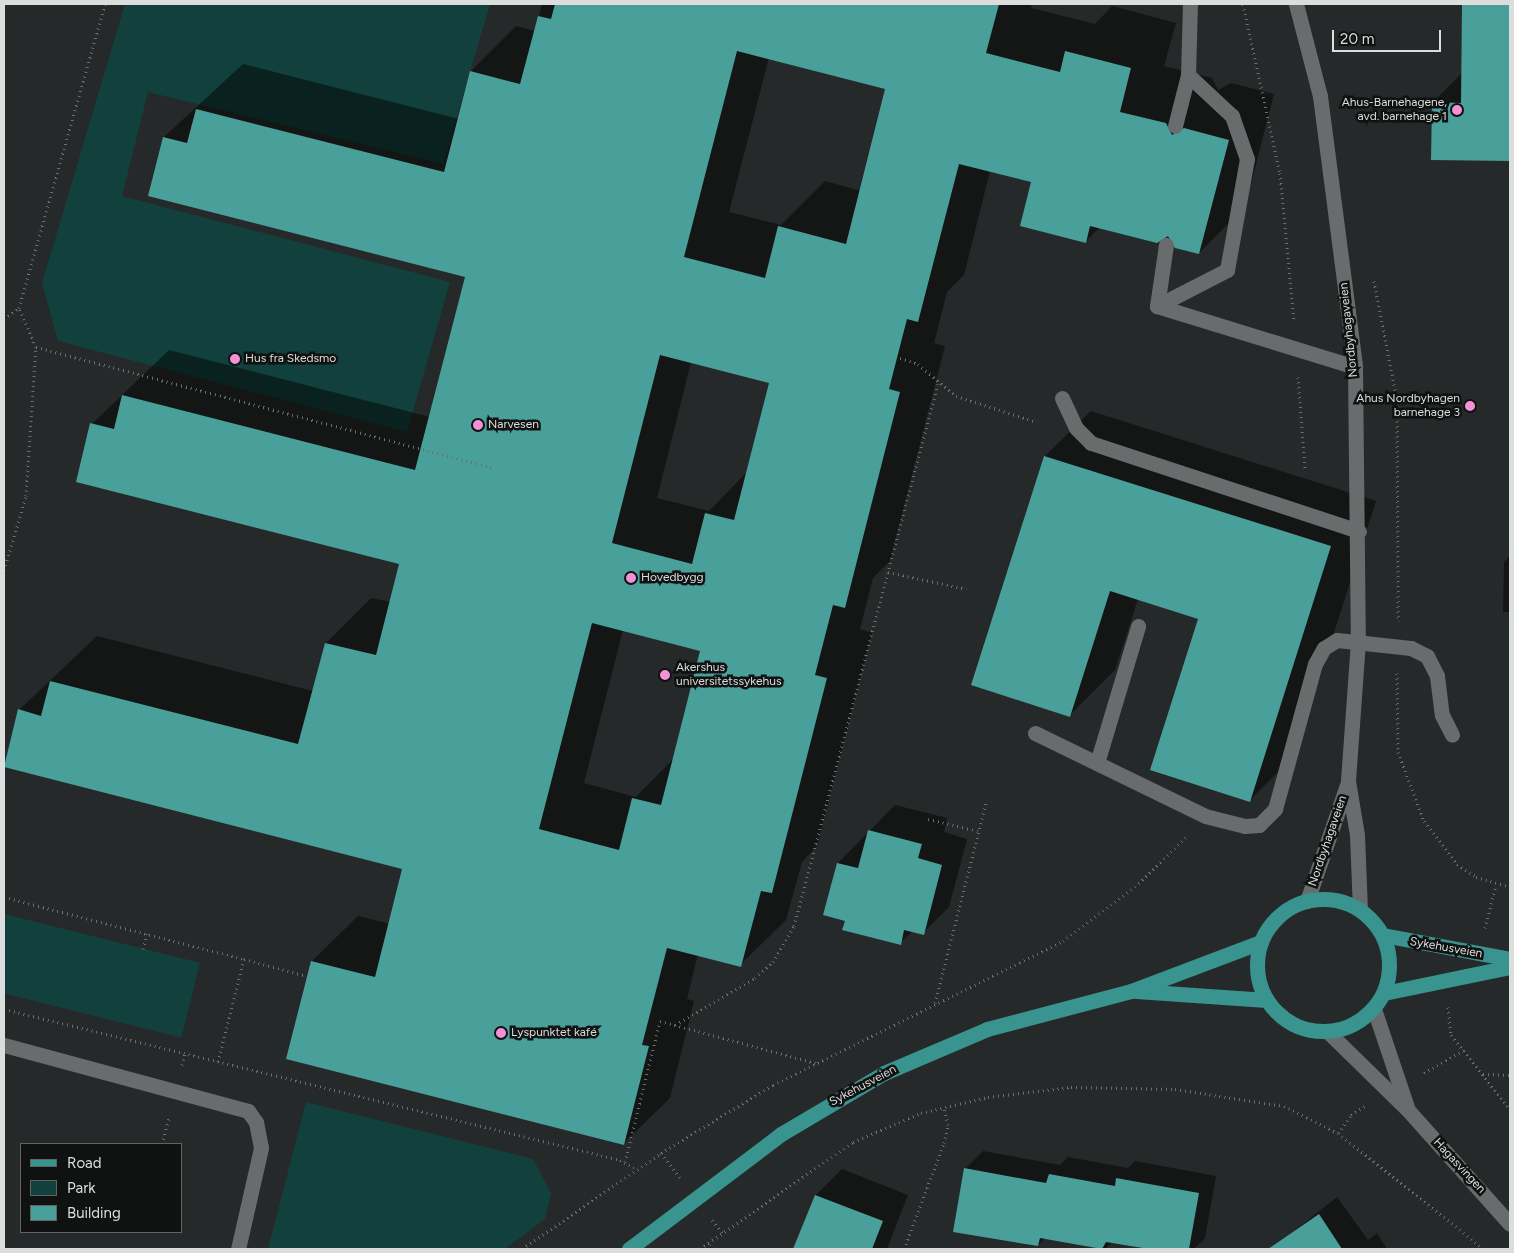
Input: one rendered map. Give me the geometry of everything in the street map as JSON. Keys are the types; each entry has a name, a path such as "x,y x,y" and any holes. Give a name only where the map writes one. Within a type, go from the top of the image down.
{"main road":[{"path":"1334,900 1360,910 1382,935 1390,964 1384,993 1374,1009 1345,1028 1328,1032 1300,1028 1267,1000 1257,971 1261,942 1279,915 1307,901 1334,900"},
{"name":"Sykehusveien","path":"1382,935 1510,959"},
{"name":"Sykehusveien","path":"629,1249 737,1164 863,1084 987,1030 1131,991 1261,942"},
{"name":"Sykehusveien","path":"1384,993 1510,967"},
{"name":"Sykehusveien","path":"1131,991 1267,1000"}],"street":[{"path":"1175,126 1188,75 1190,4"},
{"name":"Nordbyhagaveien","path":"1296,4 1320,96 1355,367 1359,531 1358,641 1348,781 1357,835 1360,910"},
{"path":"1157,306 1227,270 1247,159 1232,116 1188,75"},
{"path":"1157,306 1166,246"},
{"path":"1157,306 1355,367"},
{"path":"1062,398 1076,428 1091,443 1359,531"},
{"path":"1097,763 1138,626"},
{"path":"1035,733 1205,816 1245,826 1260,824 1275,809 1315,664 1324,648 1337,640 1398,646 1420,652 1433,666 1442,714 1452,735"},
{"name":"Nordbyhagaveien","path":"1307,901 1348,781"},
{"name":"Hagasvingen","path":"1374,1009 1407,1109"},
{"name":"Hagasvingen","path":"1328,1032 1407,1109 1510,1224"},
{"path":"4,1045 248,1112 256,1122 261,1148 238,1249"}],"path":[{"path":"4,319 19,308 105,4"},
{"path":"1243,4 1280,173 1305,468"},
{"path":"1374,281 1398,401 1396,730 1411,795 1438,843 1456,864 1496,884 1510,887"},
{"path":"4,570 26,496 36,347 19,308"},
{"path":"36,347 492,468"},
{"path":"900,358 918,364 938,384 956,396 1036,422"},
{"path":"676,1025 755,978 773,962 794,926 938,384"},
{"path":"888,572 966,589"},
{"path":"935,1004 986,803"},
{"path":"522,1249 661,1153 816,1063 935,1004 1040,956 1094,921 1172,852 1205,816"},
{"path":"928,819 978,831"},
{"path":"1483,934 1496,884"},
{"path":"4,897 307,976"},
{"path":"143,949 147,934"},
{"path":"218,1062 244,959"},
{"path":"1451,999 1448,1028 1510,1109"},
{"path":"4,1009 625,1162 636,1169"},
{"path":"625,1162 660,1021 816,1063"},
{"path":"1414,1078 1464,1050"},
{"path":"1482,1074 1510,1075"},
{"path":"700,1249 853,1142 944,1107 1063,1088 1175,1089 1284,1106 1338,1132 1484,1249"},
{"path":"1338,1132 1352,1115 1368,1104"},
{"path":"904,1249 944,1143 948,1125 944,1107"},
{"path":"661,1153 682,1181"},
{"path":"707,1213 722,1233"},
{"path":"707,1249 712,1240"}],"green space":[{"path":"125,4 490,4 443,164 148,92 122,196 450,282 407,432 58,341 42,283"},
{"path":"4,914 200,963 181,1038 4,993"},
{"path":"306,1102 533,1159 551,1193 545,1219 505,1249 268,1249"}],"building":[{"name":"Hovedbygg","path":"555,4 999,4 986,53 1060,72 1065,51 1131,68 1120,112 1166,123 1172,135 1184,128 1229,140 1199,254 1175,248 1168,236 1157,243 1090,226 1086,243 1020,226 1031,182 959,164 918,322 907,319 889,389 900,392 845,608 833,605 815,675 827,678 772,893 761,891 741,967 667,948 642,1045 649,1046 624,1145 286,1059 311,961 375,977 402,869 4,767 18,709 41,716 50,681 298,744 325,643 376,655 399,564 76,482 90,423 114,429 122,395 415,470 465,277 148,196 163,137 187,143 196,109 444,172 470,71 520,84 538,16 551,19","holes":["737,51 885,89 846,244 778,226 765,278 684,257","660,355 769,383 734,520 705,513 692,564 612,543","592,623 700,651 661,805 632,798 619,850 539,829"]},
{"path":"1462,4 1510,4 1510,161 1431,160 1432,102 1461,103"},
{"path":"1044,456 1331,546 1250,802 1150,770 1198,619 1110,591 1070,717 971,685"},
{"path":"868,830 922,844 918,858 942,865 924,935 904,930 901,945 842,930 845,921 823,915 837,863 858,868"},
{"path":"964,1168 1046,1183 1049,1174 1115,1186 1116,1178 1199,1193 1189,1249 1149,1249 1106,1242 1102,1249 1040,1238 1038,1246 953,1232"},
{"path":"815,1195 883,1221 872,1249 793,1249"},
{"path":"1319,1214 1342,1249 1268,1249"}],"place":[{"name":"Ahus-Barnehagene, avd. barnehage 1","path":"1457,110"},
{"name":"Hus fra Skedsmo","path":"235,359"},
{"name":"Ahus Nordbyhagen barnehage 3","path":"1470,406"},
{"name":"Narvesen","path":"478,425"},
{"name":"Hovedbygg","path":"631,578"},
{"name":"Akershus universitetssykehus","path":"665,675"},
{"name":"Lyspunktet kafé","path":"501,1033"}]}
